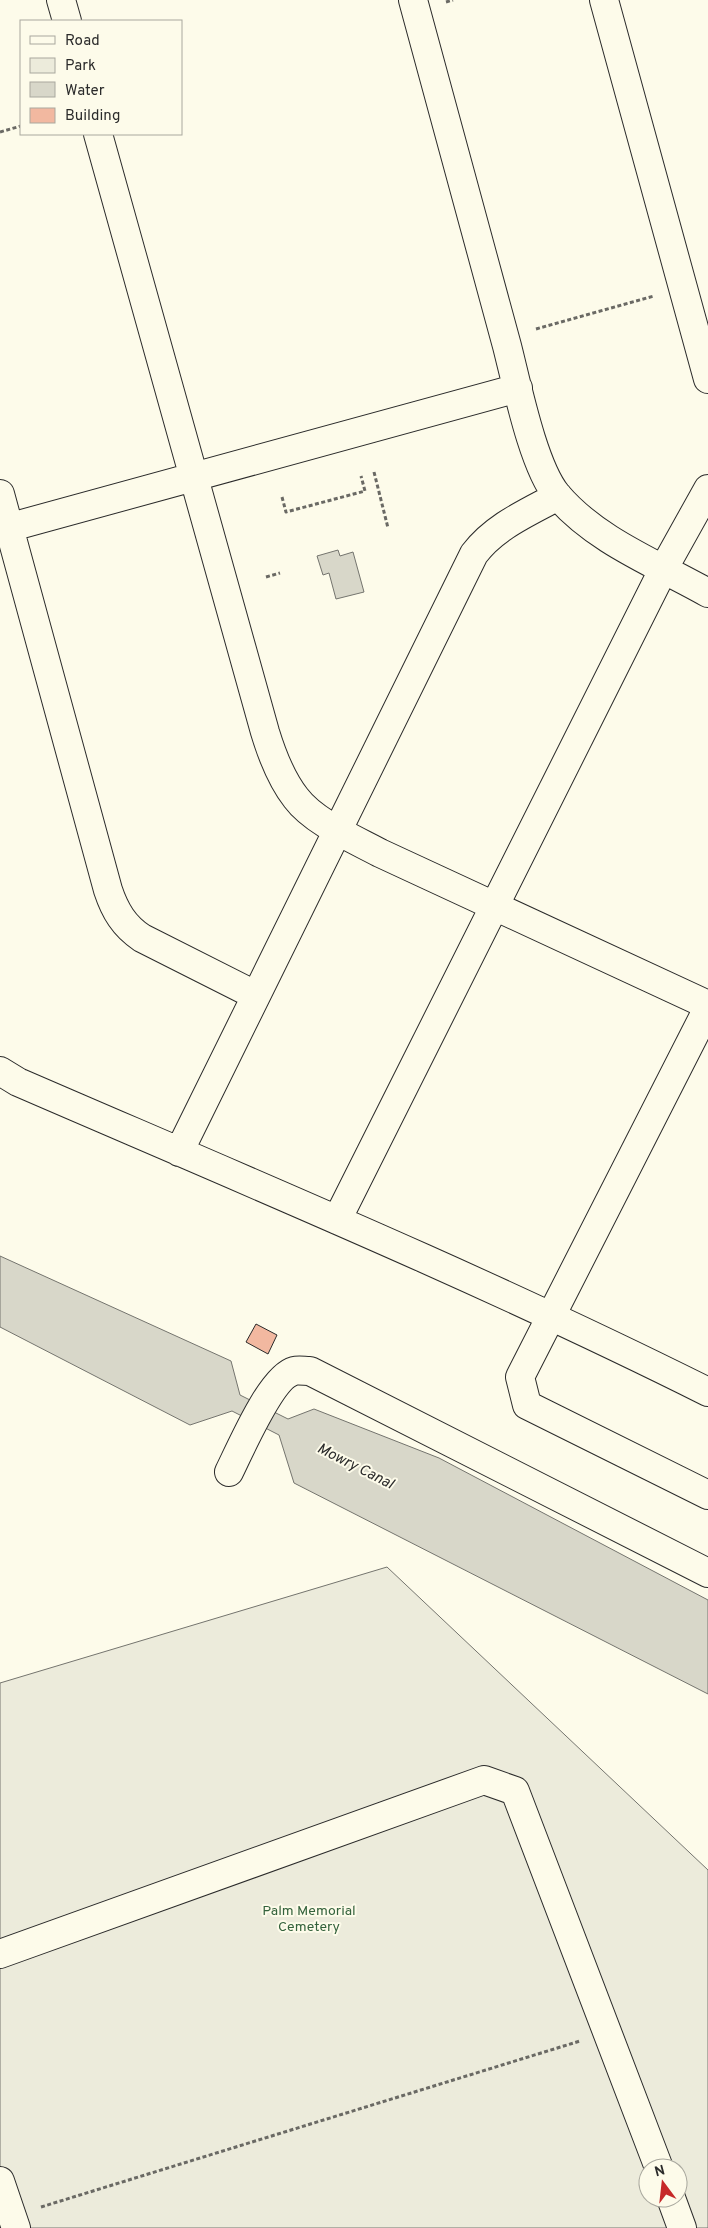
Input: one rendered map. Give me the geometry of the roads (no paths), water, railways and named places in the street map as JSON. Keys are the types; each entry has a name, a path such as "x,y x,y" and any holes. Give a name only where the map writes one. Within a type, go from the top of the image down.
{"street":[{"path":"61,0 67,20"},
{"path":"413,0 518,388 544,474 558,496 591,527 708,593"},
{"path":"604,0 708,379"},
{"path":"98,135 265,732 278,768 301,804 338,830 380,853 708,1006 520,1377 527,1404 708,1495"},
{"path":"5,528 518,388"},
{"path":"336,1220 664,568 708,489"},
{"path":"0,494 5,528 108,890 120,918 130,930 142,938 255,995"},
{"path":"179,1152 474,554 483,542 499,529 558,496"},
{"path":"0,1071 18,1082 552,1316 708,1392"},
{"path":"229,1472 259,1413 277,1383 293,1371 310,1371 708,1572"},
{"path":"0,1954 484,1780 516,1791 655,2158"},
{"path":"0,2181 14,2222"},
{"path":"674,2208 682,2228"}],"water":[{"path":"338,550 340,556 353,552 364,592 336,599 329,573 323,575 317,556"},
{"name":"Mowry Canal","path":"0,1256 231,1361 240,1395 288,1419 314,1409 439,1458 708,1600 708,1694 294,1483 279,1435 232,1411 190,1425 0,1327"}],"park label":[{"name":"Palm Memorial Cemetery","path":"309,1919"}]}
